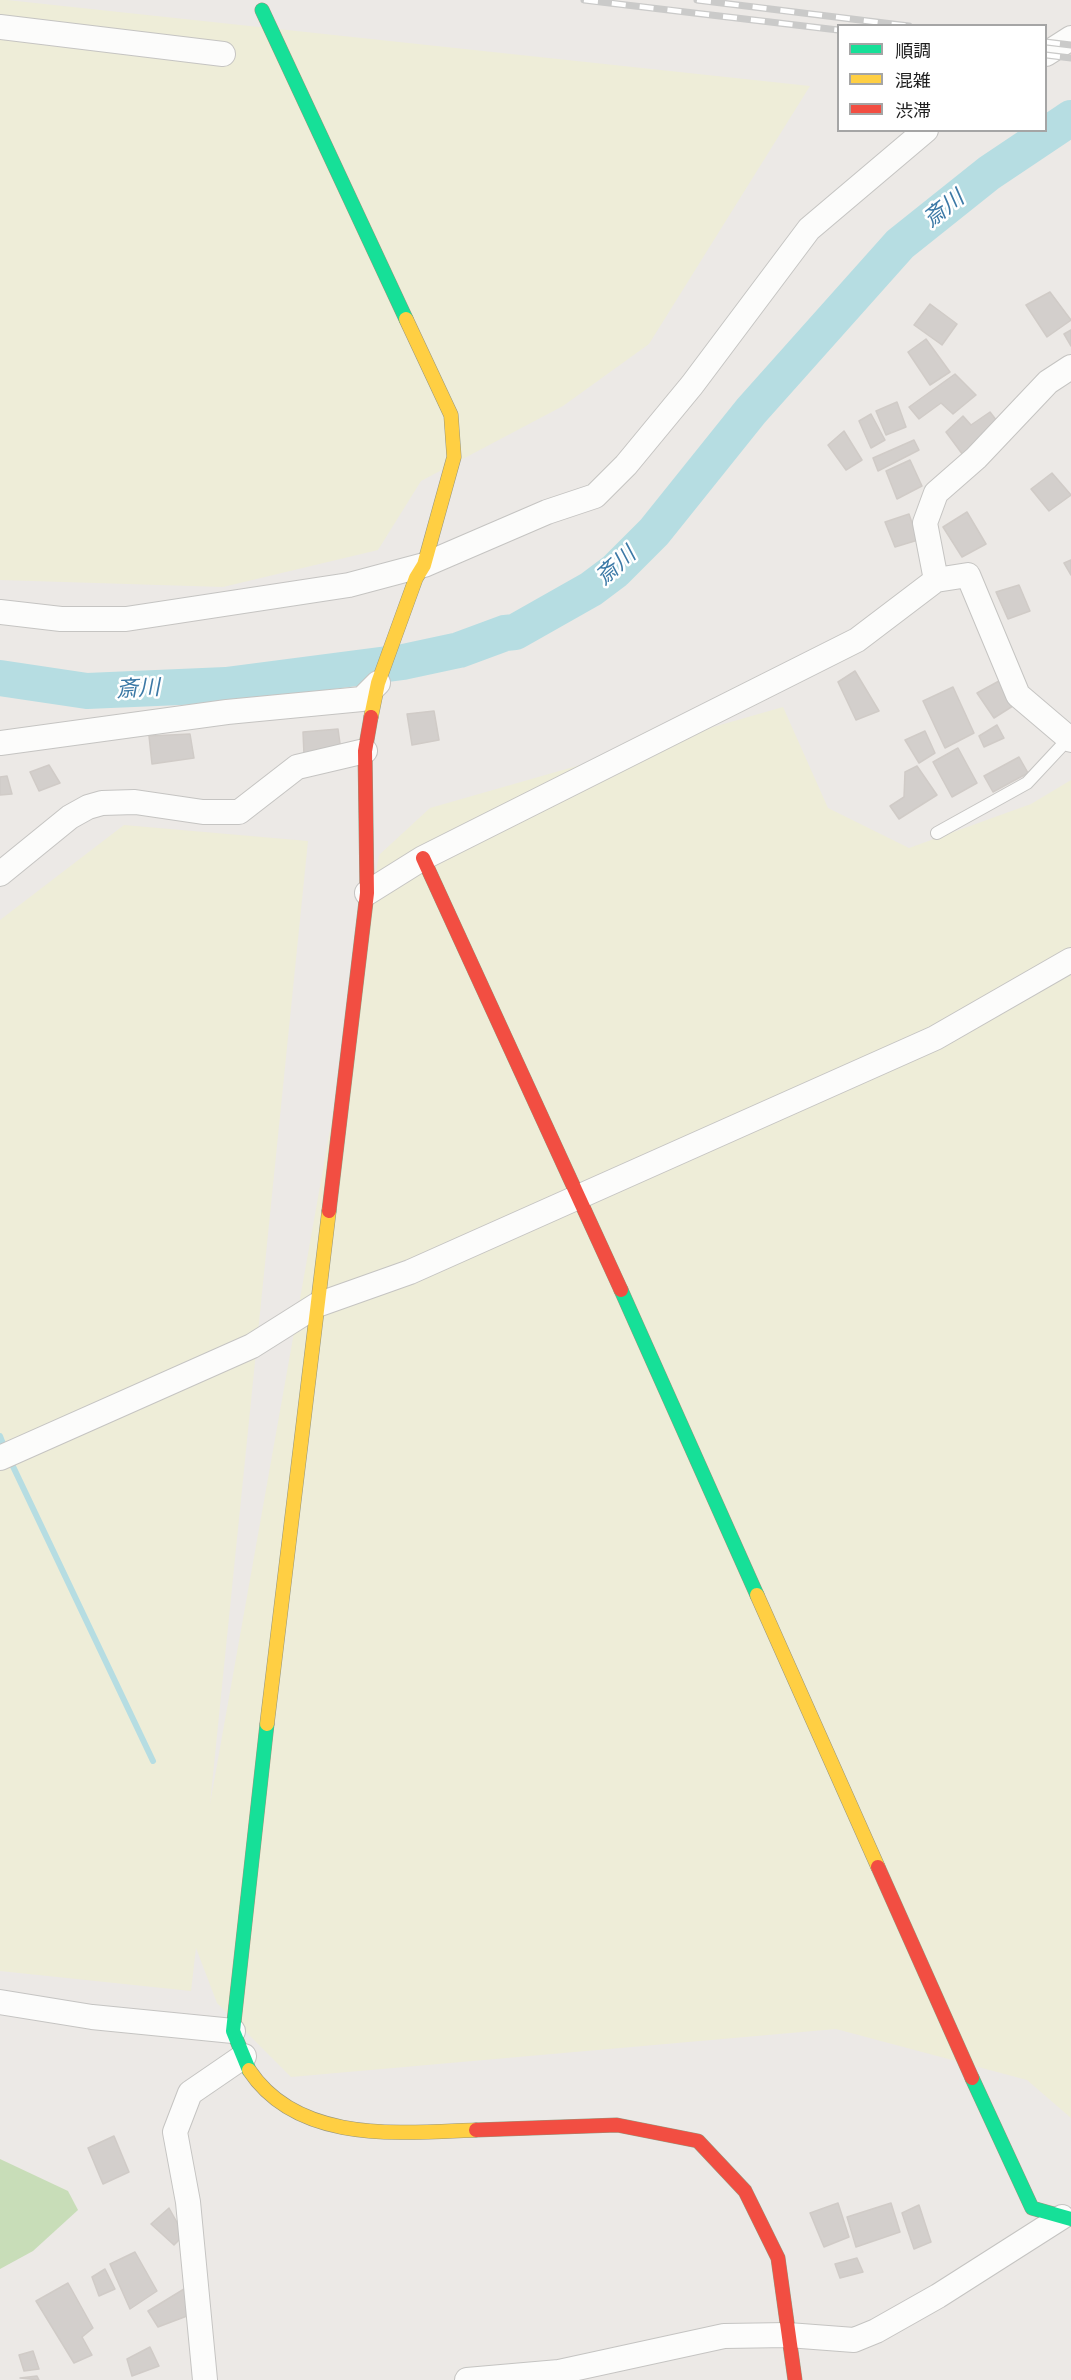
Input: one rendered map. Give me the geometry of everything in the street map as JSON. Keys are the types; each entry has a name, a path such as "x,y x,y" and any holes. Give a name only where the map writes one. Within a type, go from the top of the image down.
{"street":[{"path":"262,10 451,416 454,457 420,572 378,683 365,751 367,893 233,2031 250,2072 262,2084 297,2113 338,2127 384,2134 617,2125 698,2141 745,2191 778,2258 795,2380"},
{"path":"0,27 223,54"},
{"path":"1047,53 1071,38"},
{"path":"0,612 61,618 126,619 420,572 547,512 595,496 626,465 692,385 809,230 924,132"},
{"path":"936,580 925,523 936,493 976,458 1048,382 1071,367"},
{"path":"367,893 423,858 857,640 936,580 968,575 1018,695 1070,739"},
{"path":"0,743 227,712 362,699 378,683"},
{"path":"0,874 70,817 102,802 135,802 203,812 239,812 297,767 365,751"},
{"path":"423,858 776,1633 1009,2162 1032,2208 1067,2218"},
{"path":"0,1458 252,1346 317,1305 410,1272 576,1196 935,1038 1071,960"},
{"path":"0,2002 92,2017 233,2031"},
{"path":"205,2380 188,2202 176,2132 190,2093 244,2056"},
{"path":"467,2380 559,2372 724,2336 788,2335 854,2340 876,2331 1067,2218"}],"lane":[{"path":"937,832 1028,783 1070,739"}],"green space":[{"path":"0,0 810,86 649,344 563,406 421,481 378,550 223,587 0,580"},
{"path":"783,707 828,808 909,848 1031,804 1071,780 1071,2118 1027,2080 836,2029 291,2077 217,2003 196,1948 191,1991 0,1971 0,920 124,825 308,841 210,1804 379,855 430,808"},
{"path":"0,2159 68,2191 78,2210 33,2251 0,2269"}],"building":[{"path":"1050,292 1071,320 1047,337 1026,305"},
{"path":"930,304 957,324 942,345 914,325"},
{"path":"1071,330 1071,346 1064,334"},
{"path":"926,339 950,372 930,385 908,352"},
{"path":"955,374 976,395 953,414 941,403 919,419 909,407"},
{"path":"897,402 906,427 886,435 876,411"},
{"path":"990,412 1000,425 963,455 946,432 963,416 971,425"},
{"path":"871,414 885,440 871,448 859,421"},
{"path":"844,431 862,460 846,470 828,445"},
{"path":"914,440 919,450 878,471 873,458"},
{"path":"910,460 922,486 897,499 886,471"},
{"path":"1052,473 1071,495 1049,511 1031,489"},
{"path":"967,512 986,544 962,557 943,527"},
{"path":"909,514 918,540 895,547 885,522"},
{"path":"1071,560 1071,575 1064,563"},
{"path":"1019,585 1030,611 1008,619 996,592"},
{"path":"855,671 879,711 856,720 838,682"},
{"path":"999,681 1016,704 994,718 977,693"},
{"path":"953,687 974,733 945,748 923,701"},
{"path":"434,711 439,740 412,745 407,714"},
{"path":"997,725 1004,738 984,747 979,736"},
{"path":"338,729 341,751 304,755 303,732"},
{"path":"925,731 935,753 919,763 905,740"},
{"path":"190,734 194,758 152,764 149,736"},
{"path":"958,748 977,783 952,797 933,762"},
{"path":"1019,757 1028,773 993,792 984,776"},
{"path":"49,765 60,783 39,791 30,772"},
{"path":"917,766 937,795 899,819 890,806 904,797 905,772"},
{"path":"7,776 12,794 0,795 0,777"},
{"path":"114,2136 129,2172 103,2184 88,2148"},
{"path":"838,2203 849,2237 824,2247 810,2213"},
{"path":"891,2203 900,2232 856,2247 847,2217"},
{"path":"919,2205 931,2242 914,2249 902,2213"},
{"path":"169,2208 184,2235 174,2245 151,2224"},
{"path":"135,2252 157,2291 130,2309 110,2264"},
{"path":"857,2258 863,2272 840,2278 835,2264"},
{"path":"105,2269 115,2289 99,2296 92,2277"},
{"path":"68,2283 93,2328 82,2337 92,2355 74,2363 36,2301"},
{"path":"189,2286 194,2306 187,2316 158,2327 148,2311"},
{"path":"150,2347 159,2366 132,2376 127,2359"},
{"path":"33,2351 39,2369 24,2371 19,2355"},
{"path":"37,2376 39,2380 20,2378"}],"waterway":[{"name":"斎川","path":"0,678 87,691 226,685 403,662 459,650 505,633 515,632 591,589 615,571 654,532 751,411 900,244 989,173 1071,118"},
{"path":"0,1436 5,1449"},
{"path":"9,1458 153,1761"}],"railway":[{"path":"584,0 837,30"},
{"path":"697,0 893,24"},
{"path":"1047,42 1071,45"},
{"path":"1047,55 1071,58"}],"traffic: fast":[{"path":"262,10 406,319"},
{"path":"621,1290 757,1595"},
{"path":"249,2070 233,2031 267,1724"},
{"path":"972,2078 1032,2208 1071,2219"}],"traffic: slow":[{"path":"371,717 378,683 416,578 424,565 454,457 451,415 406,319"},
{"path":"267,1724 329,1211"},
{"path":"757,1595 878,1867"},
{"path":"249,2070 270,2094 294,2111 322,2122 352,2129 383,2132 476,2130"}],"traffic: jam":[{"path":"329,1211 367,893 365,751 371,717"},
{"path":"423,858 621,1290"},
{"path":"878,1867 972,2078"},
{"path":"476,2130 617,2125 698,2141 745,2191 778,2258 795,2380"}]}
